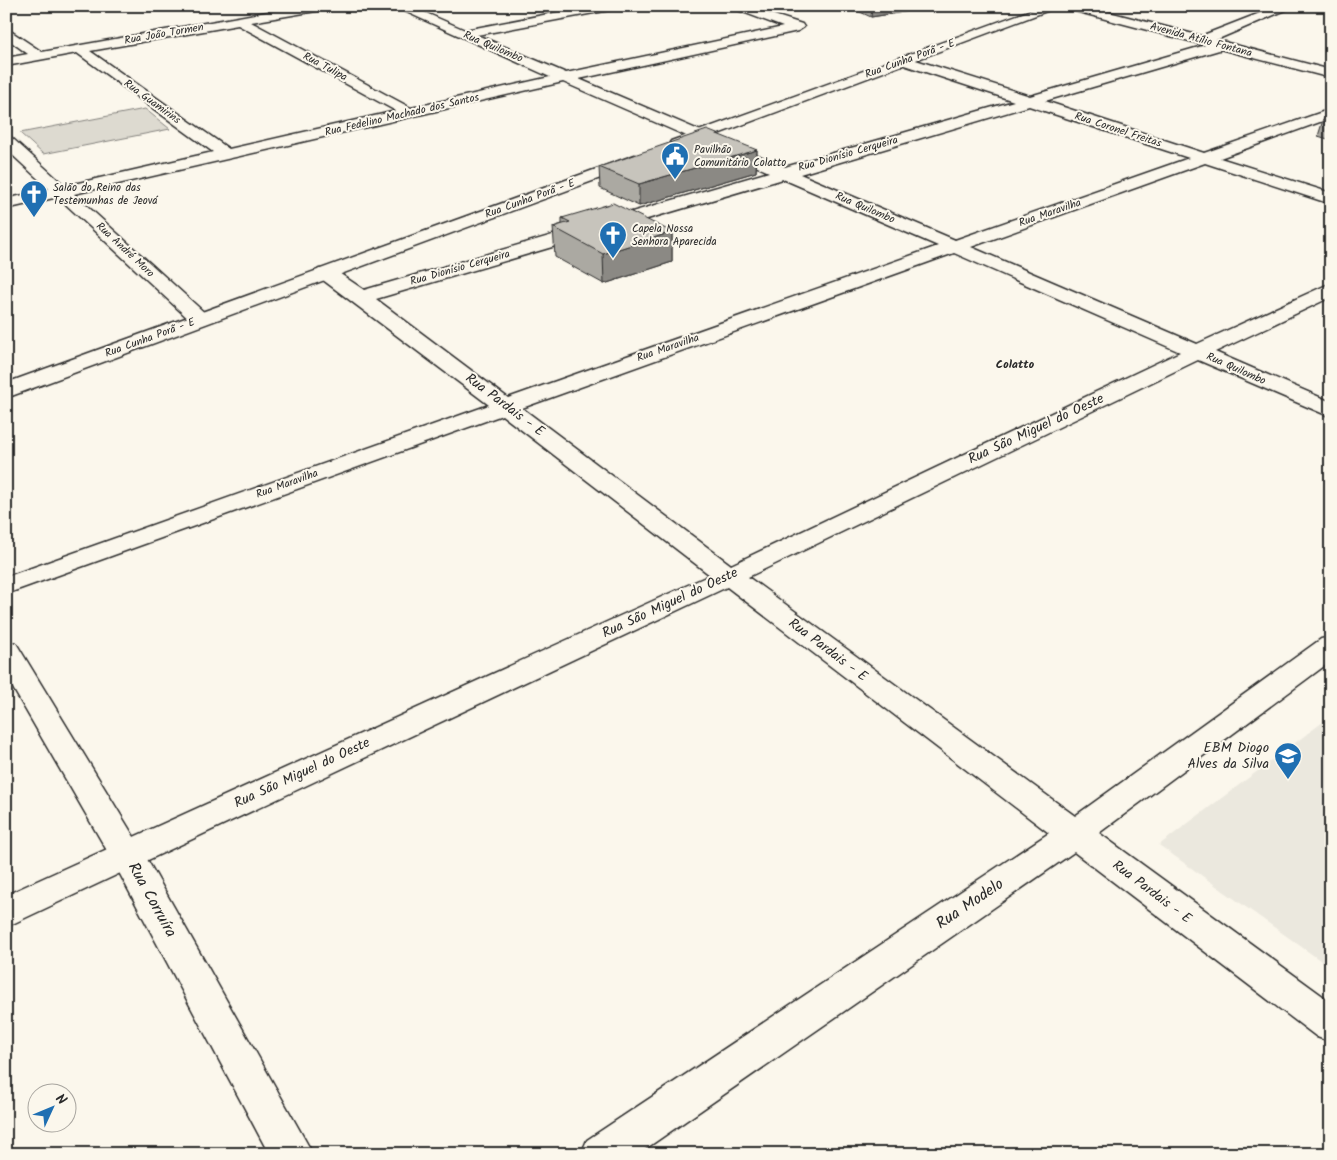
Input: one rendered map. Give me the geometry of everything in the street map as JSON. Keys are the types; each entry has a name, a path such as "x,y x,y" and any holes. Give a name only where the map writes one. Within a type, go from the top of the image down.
{"street":[{"name":"Rua João Tormen","path":"6,62 322,6"},
{"name":"Rua Quilombo","path":"399,6 1331,410"},
{"path":"463,34 610,6"},
{"name":"Rua Fedelino Machado dos Santos","path":"6,204 798,27 733,6"},
{"name":"Rua Cunha Porã - E","path":"6,391 1054,6"},
{"name":"Avenida Atílio Fontana","path":"1071,6 1331,68"},
{"name":"Avenida Atílio Fontana","path":"1092,6 1331,74"},
{"name":"Rua Dionísio Cerqueira","path":"360,297 1029,101 1216,41 1289,6"},
{"name":"Rua Tulipa","path":"240,21 410,113"},
{"path":"6,32 38,56"},
{"name":"Rua Guamirins","path":"79,49 226,154"},
{"name":"Rua Coronel Freitas","path":"906,61 1331,199"},
{"name":"Rua Maravilha","path":"6,586 1331,113"},
{"name":"Rua André Moro","path":"6,140 200,320"},
{"name":"Rua Pardais - E","path":"326,273 1331,1025"},
{"name":"Rua São Miguel do Oeste","path":"6,912 127,854 729,576 1331,289"},
{"name":"Rua Modelo","path":"602,1154 1074,834 1331,646"},
{"name":"Rua Corruíra","path":"6,650 127,854 292,1154"}],"shaded area":[{"path":"145,109 170,129 43,154 20,133"},
{"name":"EBM Diogo Alves da Silva","path":"1331,716 1331,968 1159,845"}],"building":[{"path":"1331,117 1331,122 1323,120"},
{"path":"707,130 757,150 639,184 599,167"},
{"path":"613,203 672,232 603,254 553,227 570,222 562,218"}],"place":[{"name":"Pavilhão Comunitário Colatto","path":"675,180"},
{"name":"Salão do Reino das Testemunhas de Jeová","path":"34,218"},
{"name":"Capela Nossa Senhora Aparecida","path":"613,259"},
{"name":"EBM Diogo Alves da Silva","path":"1288,780"}],"district":[{"name":"Colatto","path":"1015,364"}]}
